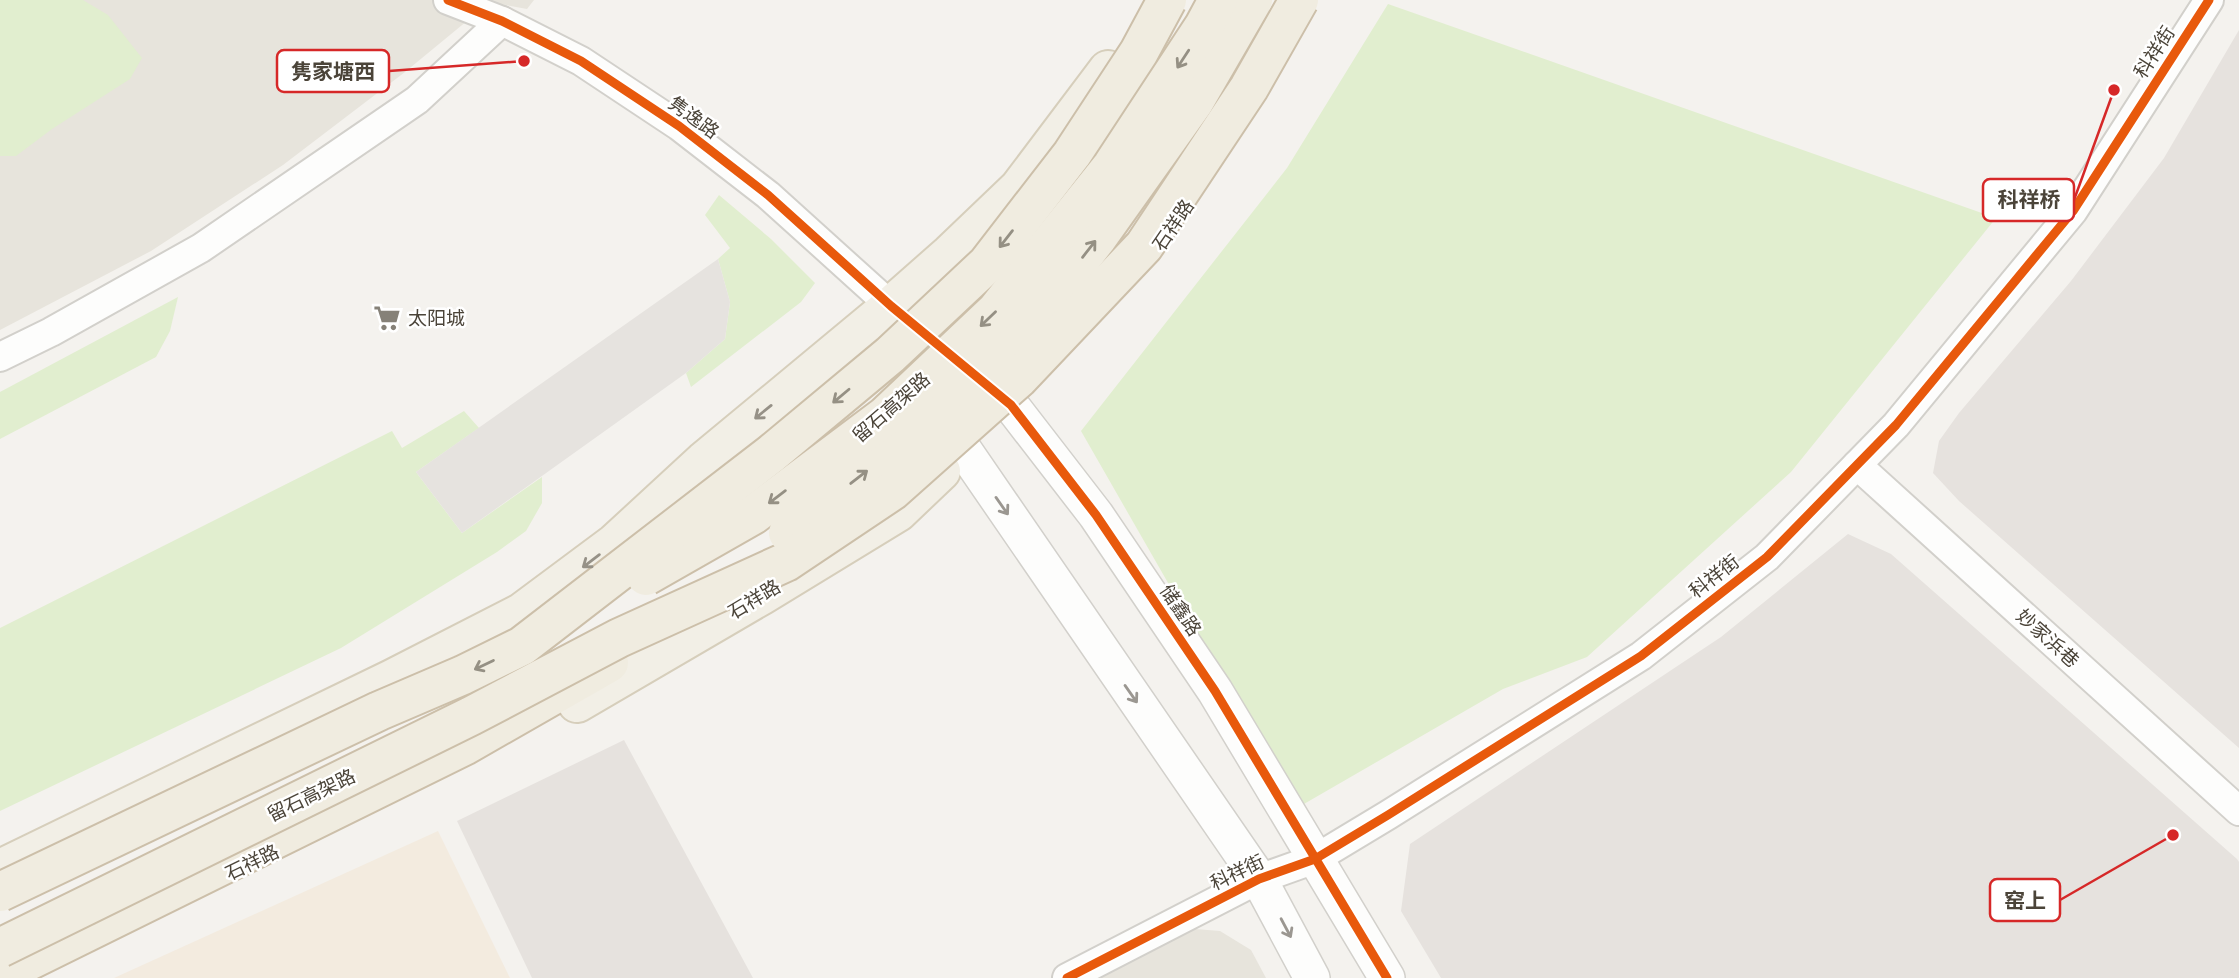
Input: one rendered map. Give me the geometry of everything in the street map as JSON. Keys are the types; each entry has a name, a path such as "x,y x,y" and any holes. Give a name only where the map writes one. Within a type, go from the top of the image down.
{"highway":[{"name":"留石高架路","path":"522,646 771,454 890,355 986,264 1072,154 1139,52 1167,0"},
{"name":"留石高架路","path":"0,892 379,711 522,646 752,515 885,416 996,311 1112,166 1204,26 1218,0"},
{"name":"留石高架路","path":"619,638 790,531 915,434 1022,335 1098,237 1194,102 1253,0"},
{"name":"留石高架路","path":"0,948 471,716 619,638 786,562 902,483 1019,378 1144,246 1249,88 1299,0"},
{"path":"0,975 464,746 786,562"}],"main road":[{"path":"0,869 392,679 521,613 615,543 704,461 891,306 1019,188 1158,0"},
{"name":"石祥路","path":"15,978 552,717 898,512 1011,405 1147,264 1257,101 1308,0"}],"street":[{"name":"隽逸路","path":"448,0 502,21 580,61 678,127 768,195 891,306"},
{"name":"科祥街","path":"1067,978 1259,878 1315,859 1641,656 1767,557 1896,425 2073,211 2209,0"},
{"path":"0,357 51,332 201,248 417,100 502,21"},
{"path":"891,306 964,450 1259,878 1312,978"},
{"name":"储鑫路","path":"891,306 1011,405 1096,515 1207,680 1387,978"},
{"name":"妙家浜巷","path":"1857,465 2239,810"}],"shaded area":[{"path":"0,0 534,0 527,9 490,2 405,72 283,165 151,251 0,330"},
{"path":"2239,30 2239,748 1959,501 1933,473 1939,441 1959,413 2071,281 2164,158"},
{"path":"718,259 730,302 725,339 686,373 462,533 416,472"},
{"path":"1848,534 1891,554 2237,859 2239,978 1441,978 1401,911 1410,844 1721,637"},
{"path":"624,740 753,978 532,978 457,821"},
{"path":"438,831 510,978 114,978"},
{"path":"1183,928 1220,931 1251,950 1266,978 1093,978"}],"green space":[{"path":"0,0 83,0 108,15 142,58 130,79 52,129 16,156 0,156"},
{"path":"1388,4 1996,218 1791,472 1587,657 1503,689 1297,808 1081,431 1287,168"},
{"path":"719,195 771,239 815,283 801,302 691,387 686,373 725,339 730,302 718,259 730,248 705,215"},
{"path":"178,297 170,331 156,357 0,439 0,392"},
{"path":"464,411 479,428 416,472 462,533 542,477 542,503 526,531 497,552 341,648 0,811 0,628 392,431 402,448"}],"cycle path":[{"path":"448,0 502,21 581,61 679,126 768,195 891,306 1011,405 1096,515 1215,691 1387,978"},
{"path":"1067,978 1259,879 1315,859 1641,656 1767,557 1896,425 2073,211 2209,0"}],"place":[{"name":"隽家塘西","path":"524,61"},
{"name":"科祥桥","path":"2114,90"},
{"name":"太阳城","path":"387,318"},
{"name":"窑上","path":"2173,835"}]}
